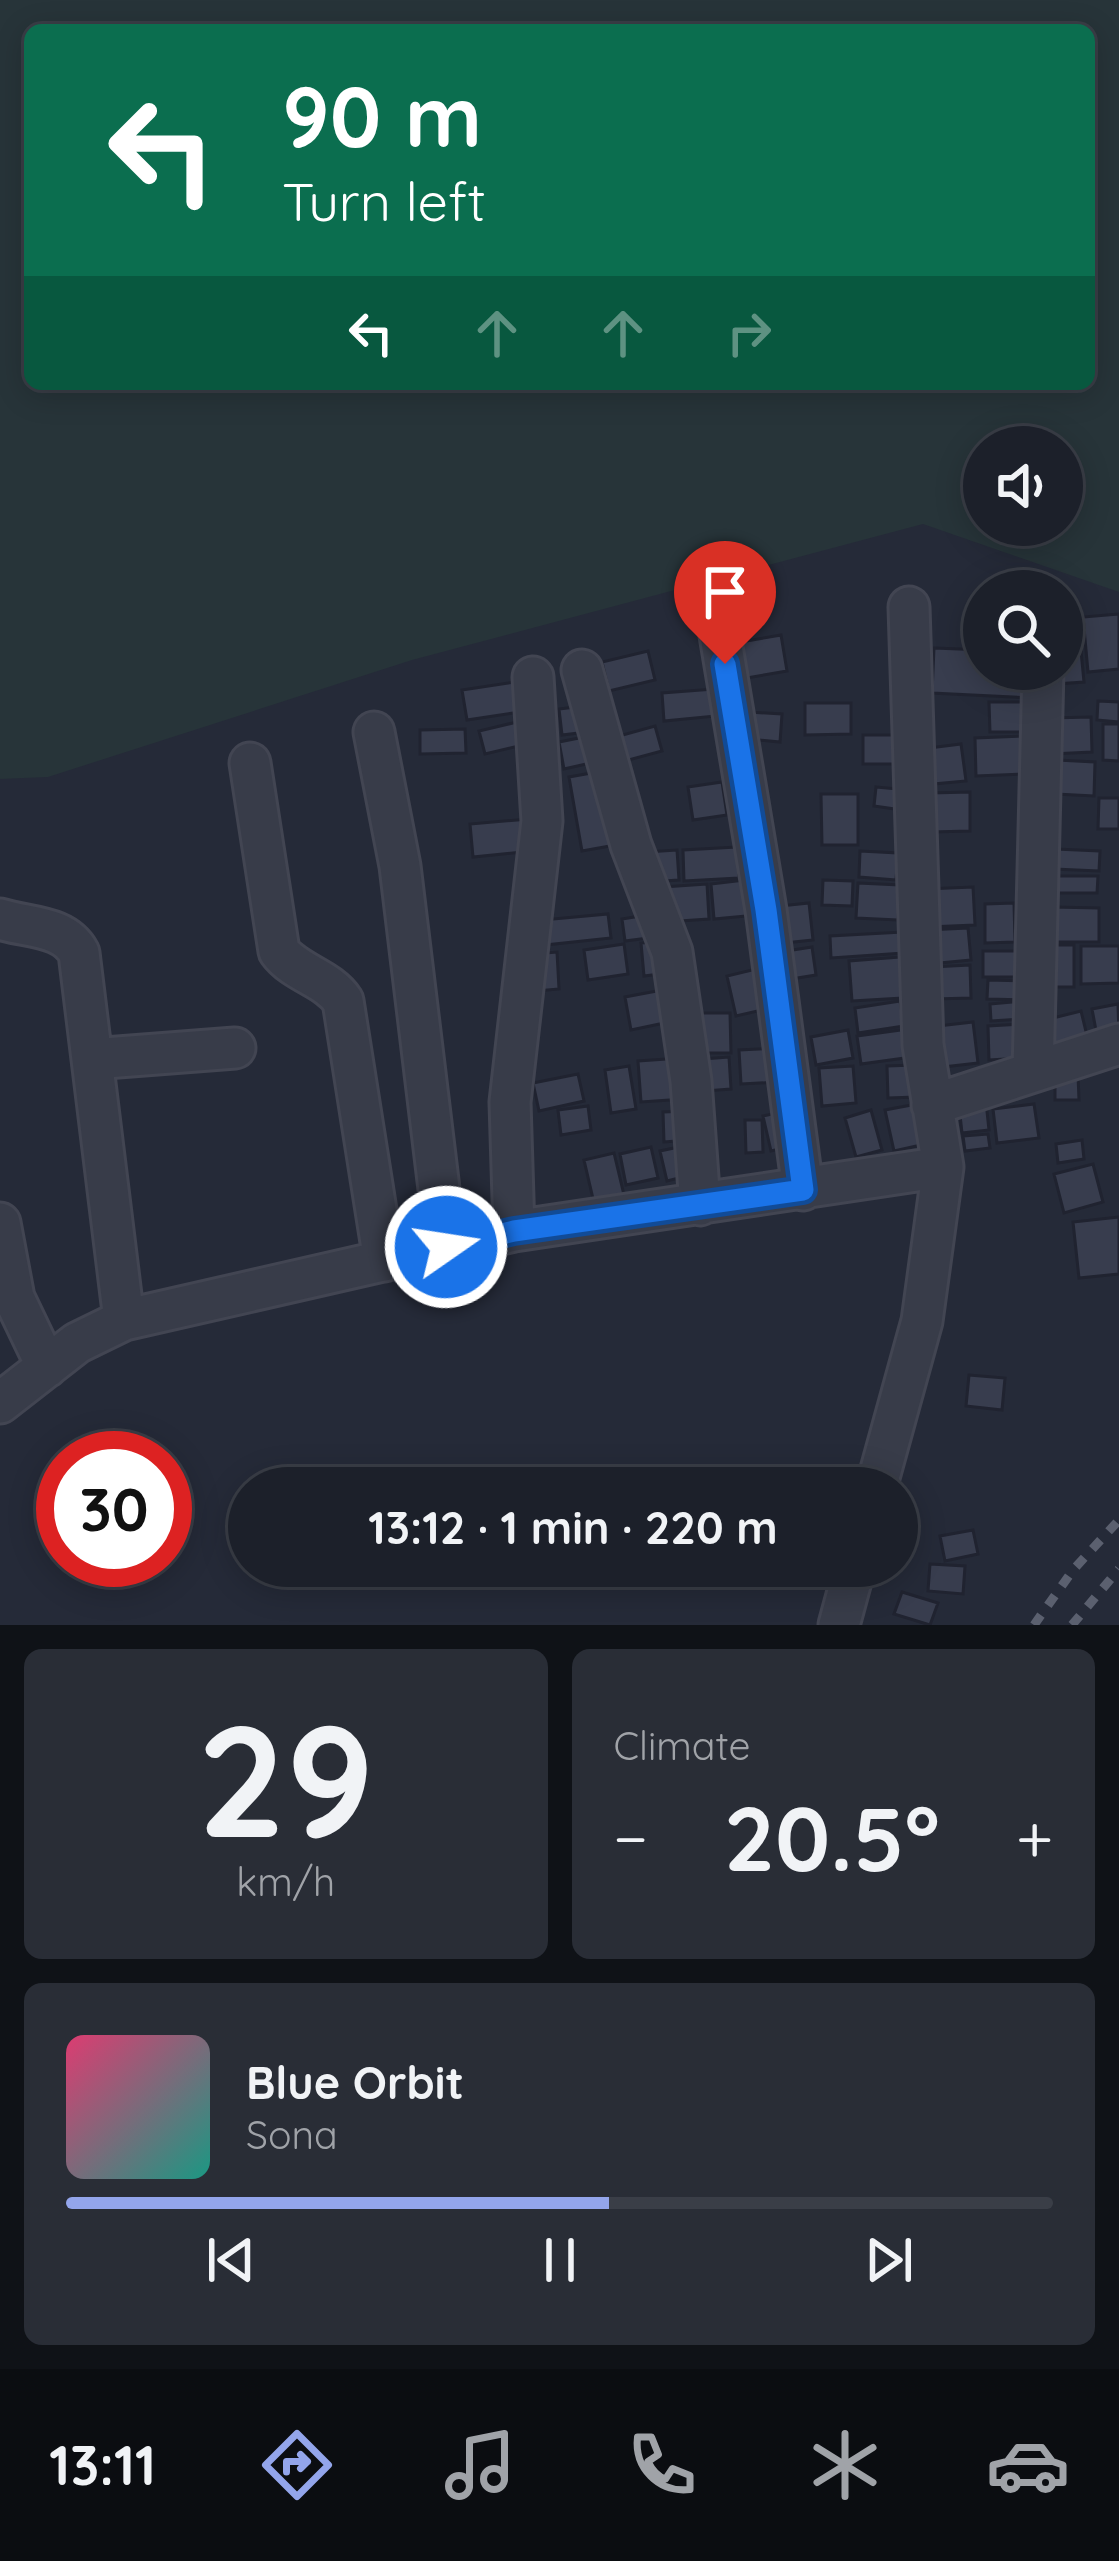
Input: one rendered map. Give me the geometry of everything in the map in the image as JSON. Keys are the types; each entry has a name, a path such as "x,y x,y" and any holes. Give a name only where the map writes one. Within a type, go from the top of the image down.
{"street":[{"path":"882,1467 922,1321 943,1167 923,1045 908,607"},
{"path":"718,623 766,910 803,1190"},
{"path":"583,670 631,845 672,952 691,1081 700,1205"},
{"path":"514,1231 510,1102 542,821 533,677"},
{"path":"1033,1072 1042,690"},
{"path":"374,732 400,866 446,1247"},
{"path":"250,763 279,951 343,1001 383,1261"},
{"path":"0,919 60,933 76,947 124,1320"},
{"path":"932,1105 1119,1044"},
{"path":"92,1059 236,1048"},
{"path":"0,1403 76,1343 124,1320 514,1231 943,1167"},
{"path":"0,1222 14,1298 47,1367"},
{"path":"839,1625 849,1587"}],"shaded area":[{"path":"0,0 1119,0 1119,592 1083,580 1083,570 1056,570 986,546 1083,546 1083,426 963,426 963,538 923,524 412,660 48,777 0,779"}],"building":[{"path":"1119,614 1119,669 1088,672 1083,617"},
{"path":"781,635 787,671 741,679 735,643"},
{"path":"934,648 963,649 963,690 1032,690 1032,698 932,693"},
{"path":"648,651 655,680 609,691 602,662"},
{"path":"522,681 527,711 467,720 462,690"},
{"path":"714,689 716,716 664,721 662,693"},
{"path":"1098,701 1119,702 1119,722 1097,720"},
{"path":"989,702 1025,702 1025,732 990,732"},
{"path":"805,703 851,703 851,734 805,735"},
{"path":"584,706 587,732 562,735 559,709"},
{"path":"749,712 782,714 780,742 747,739"},
{"path":"1091,717 1092,752 1051,754 1050,718"},
{"path":"517,722 523,745 485,754 479,731"},
{"path":"1103,724 1119,724 1119,761 1103,760"},
{"path":"655,726 662,751 625,761 619,736"},
{"path":"465,729 466,753 420,754 420,730"},
{"path":"863,735 903,735 903,764 863,764"},
{"path":"589,736 595,762 564,769 559,742"},
{"path":"1023,736 1024,774 976,776 975,738"},
{"path":"961,744 966,781 933,784 929,748"},
{"path":"1057,760 1095,762 1094,796 1056,794"},
{"path":"608,770 621,844 582,851 569,777"},
{"path":"722,782 727,815 693,820 688,787"},
{"path":"876,787 898,789 895,809 874,806"},
{"path":"970,792 970,831 931,832 930,793"},
{"path":"821,794 858,794 858,845 822,845"},
{"path":"1099,798 1119,798 1119,829 1098,829"},
{"path":"529,819 532,851 473,857 470,824"},
{"path":"737,847 739,878 684,881 683,850"},
{"path":"1055,849 1100,851 1099,871 1054,869"},
{"path":"677,850 679,880 648,882 646,852"},
{"path":"860,851 898,853 896,880 859,877"},
{"path":"1055,876 1098,876 1097,893 1055,893"},
{"path":"753,879 757,915 714,919 711,884"},
{"path":"823,880 853,881 852,906 822,905"},
{"path":"858,883 900,885 898,920 856,918"},
{"path":"707,884 709,919 665,922 663,887"},
{"path":"973,887 975,925 928,927 926,889"},
{"path":"809,903 813,940 784,943 780,906"},
{"path":"1014,903 1015,942 985,943 985,904"},
{"path":"1052,907 1099,908 1099,942 1051,942"},
{"path":"608,914 611,938 545,945 542,920"},
{"path":"653,914 656,937 625,941 622,919"},
{"path":"968,928 971,960 929,964 927,930"},
{"path":"903,932 904,953 831,958 830,936"},
{"path":"665,941 668,973 644,976 641,943"},
{"path":"624,944 628,974 588,980 584,950"},
{"path":"1048,945 1074,945 1074,987 1048,987"},
{"path":"1081,946 1119,946 1119,983 1081,984"},
{"path":"812,947 816,975 785,980 780,952"},
{"path":"983,951 1021,951 1021,977 983,977"},
{"path":"557,952 559,989 536,991 533,954"},
{"path":"900,957 903,998 852,1001 849,961"},
{"path":"970,965 971,998 933,999 932,967"},
{"path":"756,969 766,1009 736,1016 727,976"},
{"path":"988,980 1028,981 1028,1000 987,999"},
{"path":"662,990 669,1022 631,1030 625,997"},
{"path":"900,1001 904,1026 858,1033 855,1008"},
{"path":"1022,1001 1023,1019 991,1021 990,1004"},
{"path":"1118,1004 1119,1037 1098,1041 1092,1009"},
{"path":"1081,1011 1089,1044 1053,1053 1045,1020"},
{"path":"694,1013 730,1013 731,1053 694,1053"},
{"path":"973,1022 978,1063 943,1067 938,1026"},
{"path":"1022,1024 1023,1058 989,1060 988,1026"},
{"path":"908,1029 912,1057 861,1064 857,1036"},
{"path":"848,1030 853,1058 816,1065 811,1037"},
{"path":"778,1048 780,1082 741,1084 739,1050"},
{"path":"729,1057 731,1089 705,1091 703,1059"},
{"path":"681,1058 684,1099 641,1102 638,1061"},
{"path":"915,1065 916,1097 888,1098 887,1066"},
{"path":"629,1066 636,1109 611,1113 605,1070"},
{"path":"853,1066 856,1103 822,1106 819,1068"},
{"path":"578,1074 584,1101 539,1111 533,1083"},
{"path":"1078,1075 1079,1100 1055,1100 1055,1076"},
{"path":"986,1102 989,1130 962,1133 959,1106"},
{"path":"922,1103 930,1143 894,1151 885,1110"},
{"path":"1034,1104 1039,1138 997,1143 993,1109"},
{"path":"588,1106 591,1130 561,1135 558,1110"},
{"path":"871,1110 882,1150 856,1157 845,1118"},
{"path":"687,1111 689,1140 664,1142 663,1112"},
{"path":"785,1111 792,1146 771,1151 763,1116"},
{"path":"745,1120 762,1120 763,1152 746,1153"},
{"path":"988,1134 990,1148 965,1151 963,1136"},
{"path":"1082,1140 1084,1159 1058,1163 1056,1144"},
{"path":"688,1145 695,1174 667,1181 660,1151"},
{"path":"651,1147 658,1178 626,1185 620,1154"},
{"path":"614,1153 624,1195 594,1203 584,1160"},
{"path":"1093,1164 1103,1202 1064,1213 1054,1174"},
{"path":"1119,1217 1119,1274 1079,1278 1073,1222"},
{"path":"969,1375 1005,1378 1002,1410 966,1406"},
{"path":"973,1530 978,1554 945,1561 940,1536"},
{"path":"930,1564 965,1566 963,1594 928,1591"},
{"path":"902,1592 938,1603 930,1625 894,1614"}],"railway":[{"path":"1034,1625 1073,1570 1119,1520"},
{"path":"1072,1625 1119,1569"}],"route":[{"path":"446,1247 514,1231 803,1190 766,910 725,664"}]}
